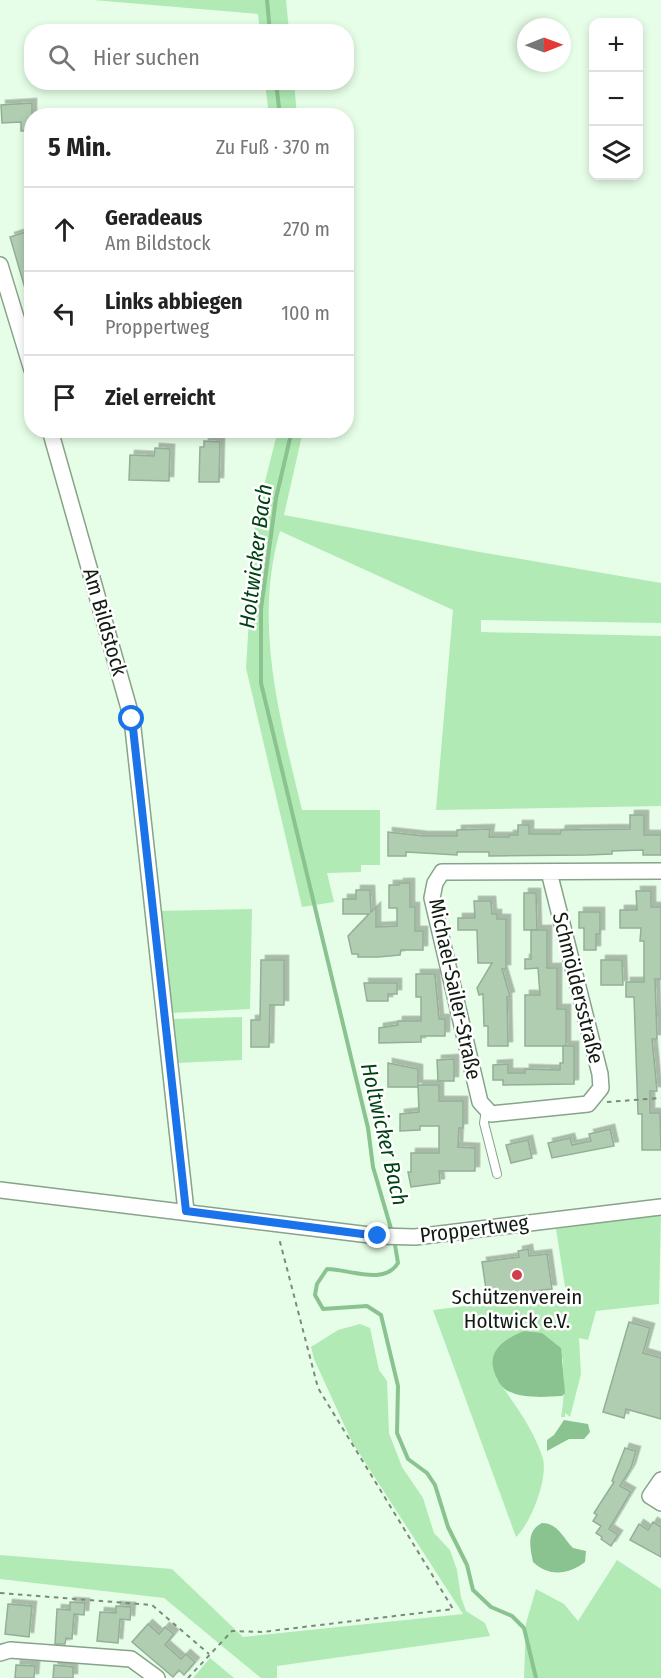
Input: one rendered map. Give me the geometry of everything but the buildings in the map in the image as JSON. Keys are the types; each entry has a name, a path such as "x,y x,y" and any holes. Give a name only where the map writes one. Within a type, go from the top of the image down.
{"street":[{"path":"0,266 24,344"},
{"name":"Am Bildstock","path":"52,438 132,719 186,1211"},
{"name":"Michael-Sailer-Straße","path":"486,1110 480,1102 432,898 435,883 442,872 661,870"},
{"name":"Schmöldersstraße","path":"549,872 600,1074 601,1088 596,1097"},
{"path":"486,1110 491,1114 501,1115 588,1104 596,1097"},
{"name":"Proppertweg","path":"0,1190 378,1236 415,1238 661,1207"},
{"path":"661,1480 650,1496 661,1503"},
{"path":"0,1653 10,1650 130,1659 142,1665 157,1678"}],"lane":[{"path":"486,1110 484,1123 497,1174"}],"path":[{"path":"596,1097 610,1103 661,1098"},
{"path":"188,1678 228,1633 239,1629 262,1632 453,1609 318,1388 275,1223"},
{"path":"0,1593 152,1605 209,1654"}],"shaded area":[{"path":"93,0 286,0 288,24 259,24 258,14"},
{"path":"266,90 295,90 296,108 268,108"},
{"path":"276,438 301,438 284,515 661,583 661,623 481,620 481,632 661,636 661,806 436,810 453,610 280,531 272,566 269,636 278,706 302,810 380,810 380,865 361,865 361,872 327,873 334,902 302,907 246,668 255,521"},
{"path":"252,909 250,1009 171,1013 155,911"},
{"path":"242,1017 242,1060 176,1063 167,1025 173,1019"},
{"path":"661,1213 659,1304 596,1311 588,1340 579,1338 581,1374 570,1417 565,1413 565,1417 561,1417 563,1359 496,1378 529,1427 543,1459 541,1489 527,1522 516,1537 433,1310 566,1293 556,1229"},
{"path":"360,1324 370,1328 379,1370 387,1381 389,1433 402,1467 423,1498 434,1533 450,1550 466,1611 485,1623 490,1636 277,1666 277,1678 261,1678 164,1598 0,1579 0,1555 172,1569 243,1637 463,1614 352,1442 314,1359 311,1347 338,1330"},
{"path":"524,1331 542,1333 561,1348 565,1393 562,1396 519,1395 506,1390 498,1382 493,1356 500,1345"},
{"path":"564,1420 588,1424 590,1432 584,1439 569,1439 547,1451 547,1440 554,1435"},
{"path":"542,1523 556,1528 573,1548 586,1551 585,1562 572,1570 552,1572 533,1562 531,1535 533,1530"},
{"path":"617,1560 661,1589 661,1678 524,1678 526,1623 536,1589 564,1604 578,1621"},
{"path":"210,1658 234,1678 193,1678"}],"waterway":[{"name":"Holtwicker Bach","path":"267,0 269,24"},
{"name":"Holtwicker Bach","path":"277,90 279,108"},
{"name":"Holtwicker Bach","path":"290,438 276,498 261,609 261,683 368,1128 373,1167 392,1232"},
{"name":"Holtwicker Bach","path":"394,1239 398,1263 392,1270 384,1274 366,1275 327,1269 317,1284 315,1295 323,1309 367,1306 381,1315 398,1386 397,1433 408,1459 427,1473 435,1485 448,1527 467,1565 473,1590 491,1607 512,1616 524,1628 536,1678"}],"place":[{"name":"Schützenverein Holtwick e.V.","path":"517,1275"}],"route":[{"path":"132,719 186,1211 378,1236"}]}
